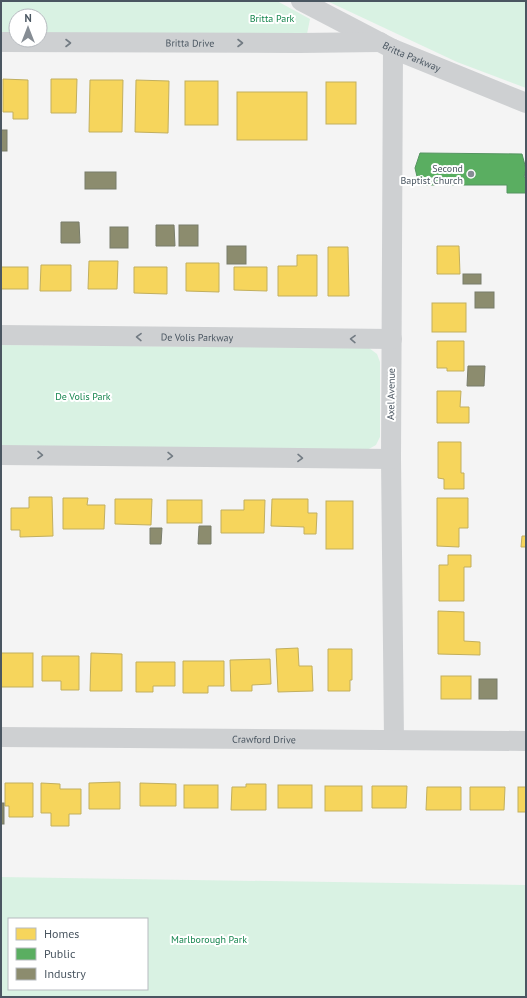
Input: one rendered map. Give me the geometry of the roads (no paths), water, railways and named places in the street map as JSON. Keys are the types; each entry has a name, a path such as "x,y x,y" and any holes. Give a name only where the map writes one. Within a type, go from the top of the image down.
{"street":[{"name":"Britta Parkway","path":"301,1 386,45 526,103"},
{"name":"Britta Drive","path":"1,42 299,43 386,45"},
{"name":"Axel Avenue","path":"386,45 392,339 391,459 394,740"},
{"name":"De Volis Parkway","path":"1,336 392,339"},
{"path":"1,455 391,459"},
{"name":"Crawford Drive","path":"1,737 526,741"}],"place":[{"name":"Second Baptist Church","path":"471,174"}],"park label":[{"name":"Britta Park","path":"272,18"},
{"name":"De Volis Park","path":"83,396"},
{"name":"Marlborough Park","path":"209,939"}]}
